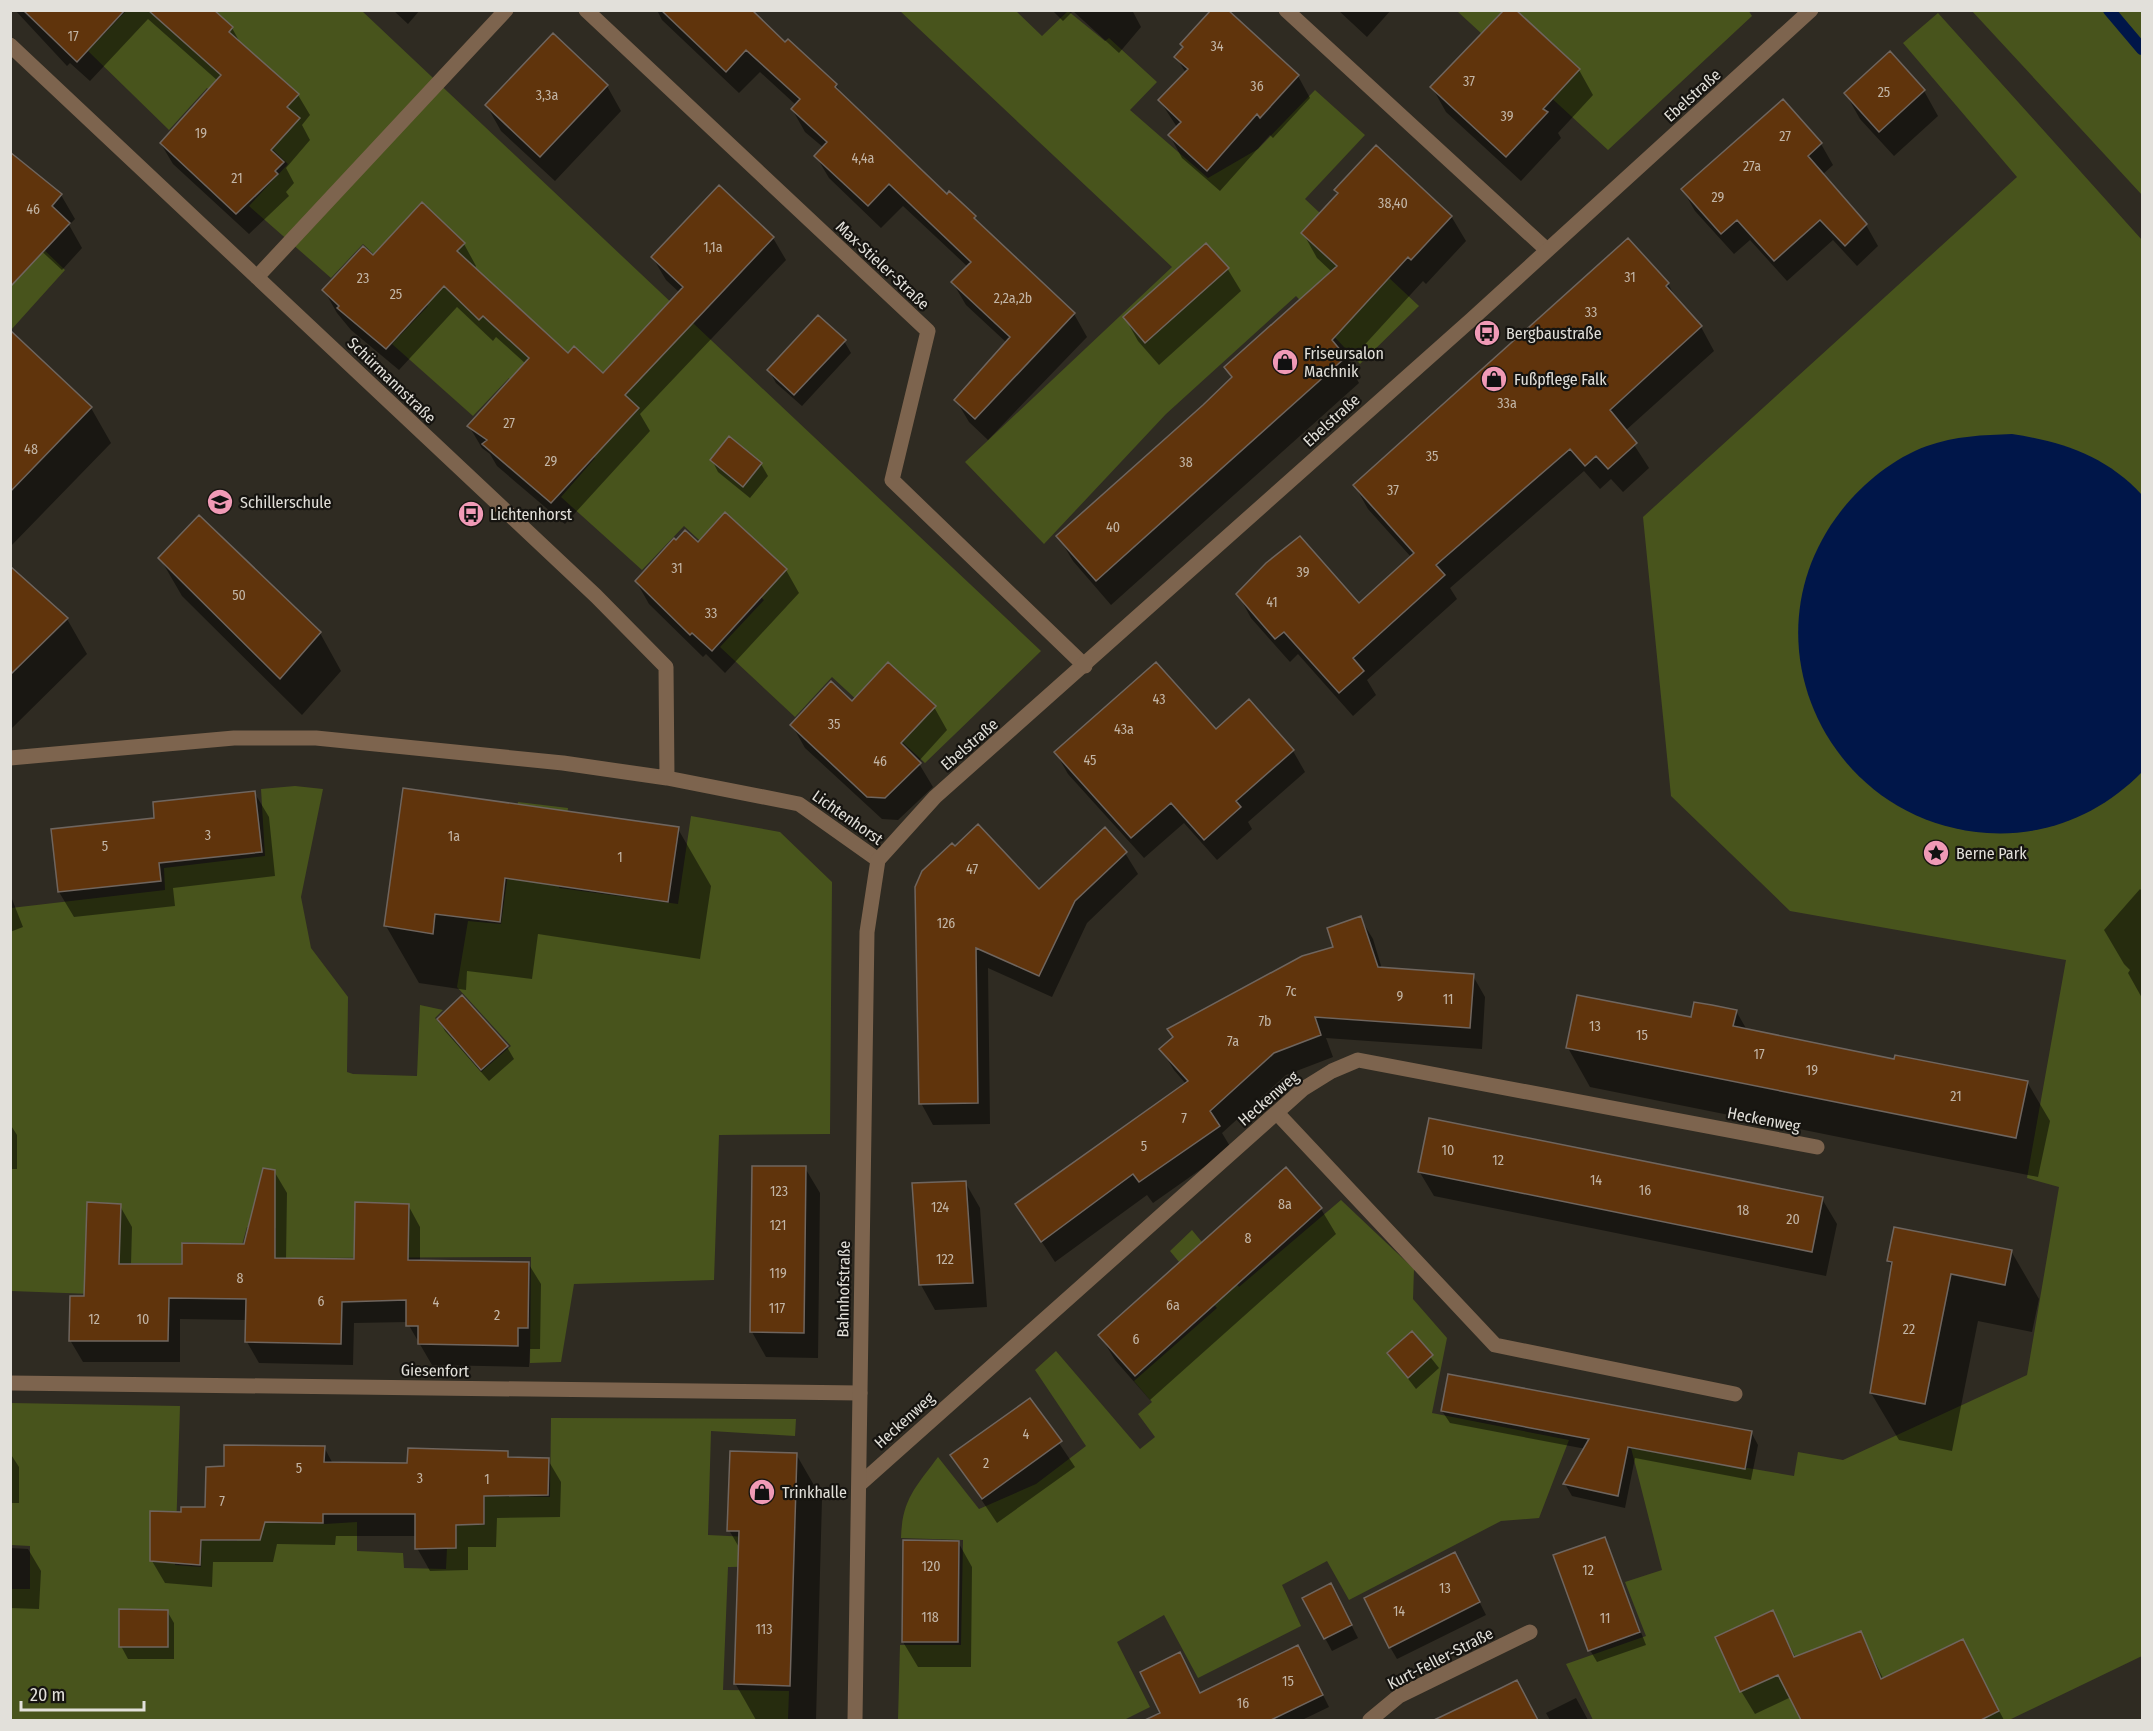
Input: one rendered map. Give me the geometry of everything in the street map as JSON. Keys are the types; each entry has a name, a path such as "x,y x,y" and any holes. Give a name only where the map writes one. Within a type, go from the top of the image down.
{"street":[{"path":"256,278 506,10"},
{"name":"Max-Stieler-Straße","path":"586,10 928,331 892,480 1084,666"},
{"path":"1286,10 1547,250"},
{"name":"Ebelstraße","path":"878,860 935,797 1084,666 1811,10"},
{"name":"Schürmannstraße","path":"10,45 596,596 666,667 667,778"},
{"name":"Lichtenhorst","path":"10,758 234,738 316,738 563,763 667,778 800,804 878,860"},
{"name":"Bahnhofstraße","path":"855,1720 867,932 878,860"},
{"name":"Heckenweg","path":"860,1484 1303,1089 1332,1071 1358,1060 1817,1147"},
{"path":"1277,1113 1495,1345 1736,1394"},
{"name":"Giesenfort","path":"10,1383 860,1393"},
{"name":"Kurt-Feller-Straße","path":"1370,1720 1398,1696 1530,1632"}],"green space":[{"path":"1748,10 1752,16 1608,150 1457,11"},
{"path":"126,11 362,11 1041,651 925,763 832,677 795,717 720,647 764,600 684,526 642,570 561,497 595,458 509,378 473,416 392,344 428,306 363,244 331,278 249,206 288,164 207,88 169,130 88,51"},
{"path":"900,11 1016,11 1042,36 1068,11 1105,41 1109,38 1157,82 1130,110 1208,178 1258,149 1315,90 1365,135 1305,199 1419,306 1360,364 1296,296 1166,414 1044,544 965,462 1172,267"},
{"path":"1972,11 2142,11 2142,195"},
{"name":"Berne Park","path":"1938,13 2142,240 2142,1656 2009,1720 1593,1720 1566,1664 1646,1636 1625,1582 1662,1570 1631,1448 1794,1476 1798,1452 1843,1460 2027,1375 2059,1187 2027,1178 2066,960 1790,911 1671,796 1643,517 2017,177 1903,43"},
{"path":"11,218 65,270 11,330"},
{"path":"295,786 323,789 301,897 311,948 348,997 347,1072 353,1074 417,1076 420,1005 443,1010 435,1018 481,1072 511,1046 457,987 468,921 501,924 518,802 568,808 559,888 678,904 691,816 780,832 832,882 830,1134 719,1135 714,1280 574,1284 561,1362 530,1363 531,1257 311,1258 310,1299 275,1298 276,1228 247,1227 239,1256 207,1256 207,1243 182,1242 181,1263 120,1263 119,1295 11,1291 11,908 165,890 164,868 265,856 261,789"},
{"path":"1341,1200 1414,1269 1413,1299 1447,1338 1432,1413 1569,1440 1539,1518 1501,1521 1349,1600 1327,1561 1282,1585 1301,1626 1198,1678 1164,1615 1117,1642 1150,1707 1124,1720 898,1720 900,1645 961,1645 963,1540 901,1538 907,1503 938,1457 979,1509 1036,1484 1086,1446 1035,1370 1056,1351 1140,1449 1155,1437 1138,1414 1152,1402 1134,1381 1217,1308 1170,1251 1192,1230 1239,1287"},
{"path":"11,1403 180,1406 175,1565 201,1567 202,1541 237,1541 237,1513 273,1522 325,1524 357,1522 357,1551 403,1553 404,1568 446,1569 447,1548 456,1548 457,1525 485,1525 485,1496 550,1497 551,1418 796,1419 795,1436 711,1431 708,1535 792,1539 793,1566 728,1567 723,1690 789,1691 788,1720 11,1720 10,1589 30,1589 30,1546 11,1545"}],"water":[{"path":"2012,434 2049,441 2083,453 2114,470 2142,495 2142,772 2109,800 2071,820 2030,831 1987,833 1931,821 1883,796 1844,760 1817,716 1801,666 1799,614 1812,561 1841,511 1869,481 1891,464 1927,446 1959,438"}],"building":[{"path":"23,10 125,10 77,62"},
{"path":"148,10 214,10 233,27 229,32 299,94 287,107 300,118 271,150 284,162 275,171 278,174 236,214 160,143 221,75"},
{"path":"661,10 752,10 785,42 788,39 837,84 835,87 947,194 949,191 976,216 974,218 1075,313 975,419 954,400 1010,337 951,282 971,262 889,184 868,206 814,156 827,142 791,109 800,99 746,50 726,72"},
{"path":"1211,10 1228,10 1299,75 1260,118 1257,114 1207,171 1168,135 1181,122 1158,100 1188,69 1174,57 1183,47 1180,44"},
{"path":"1504,10 1516,10 1580,69 1543,109 1548,112 1506,157 1430,87"},
{"path":"553,33 608,85 540,157 485,105"},
{"path":"1890,51 1925,90 1879,132 1844,93"},
{"path":"1783,99 1822,143 1808,156 1867,224 1845,246 1820,220 1774,261 1737,220 1721,234 1681,189"},
{"path":"1376,145 1452,216 1411,260 1408,257 1332,340 1346,357 1096,581 1056,536 1203,405 1232,377 1224,367 1337,266 1301,233 1338,193 1334,190"},
{"path":"10,152 62,194 52,206 70,223 10,287"},
{"path":"719,185 774,237 625,395 639,408 551,503 482,444 487,440 467,426 529,358 483,316 479,320 444,286 386,349 337,308 339,306 322,290 363,246 373,255 422,202 465,243 457,251 568,353 574,346 603,373 683,287 651,257"},
{"path":"1628,238 1669,283 1666,286 1702,326 1610,410 1637,443 1608,469 1596,456 1585,466 1570,449 1436,565 1445,575 1353,658 1364,671 1339,693 1284,632 1275,639 1236,594 1266,563 1300,536 1359,603 1414,553 1353,485"},
{"path":"1206,243 1229,268 1145,343 1123,317"},
{"path":"818,315 846,340 794,395 767,370"},
{"path":"10,330 92,407 10,492"},
{"path":"729,436 762,463 743,487 710,460"},
{"path":"725,512 787,569 712,651 692,633 690,635 635,581 674,538 676,540 685,530 698,542"},
{"path":"199,515 321,632 280,679 158,558"},
{"path":"10,566 68,618 10,675"},
{"path":"888,662 936,706 901,743 921,763 885,798 867,797 790,725 831,681 852,701"},
{"path":"1156,662 1216,729 1249,699 1294,750 1236,801 1241,807 1204,840 1171,803 1131,838 1054,752"},
{"path":"403,788 679,827 668,902 505,878 500,922 435,914 433,934 384,926"},
{"path":"255,791 262,852 159,863 161,881 58,892 51,829 154,818 153,802"},
{"path":"978,824 1039,889 1105,827 1127,852 1075,901 1039,976 976,948 978,1103 919,1104 915,887 922,871 952,843 955,846"},
{"path":"1361,916 1378,967 1474,974 1470,1028 1315,1017 1321,1035 1274,1053 1210,1111 1220,1126 1139,1182 1133,1174 1041,1242 1015,1204 1188,1081 1159,1049 1173,1037 1167,1029 1302,956 1333,947 1327,928"},
{"path":"462,995 508,1046 481,1070 437,1019"},
{"path":"1577,995 1691,1017 1694,1002 1712,1005 1737,1010 1733,1026 1894,1059 1895,1055 2028,1081 2016,1138 1566,1048"},
{"path":"1429,1118 1823,1197 1812,1252 1418,1172"},
{"path":"752,1166 806,1166 804,1333 750,1332"},
{"path":"1286,1167 1322,1208 1135,1376 1098,1335"},
{"path":"263,1168 275,1170 275,1258 354,1259 355,1202 409,1204 408,1260 529,1262 528,1328 518,1328 518,1346 418,1344 418,1326 406,1326 406,1300 342,1302 341,1344 245,1342 246,1299 169,1298 168,1341 69,1341 70,1296 84,1296 87,1202 121,1204 119,1264 182,1264 182,1243 244,1244"},
{"path":"966,1181 973,1283 919,1285 912,1183"},
{"path":"1894,1227 2012,1250 2005,1285 1951,1274 1925,1404 1870,1393 1892,1262 1887,1261"},
{"path":"1412,1331 1433,1355 1408,1378 1387,1353"},
{"path":"1448,1374 1752,1431 1745,1469 1628,1447 1618,1496 1563,1484 1589,1439 1441,1411"},
{"path":"1030,1398 1062,1441 982,1499 950,1455"},
{"path":"224,1445 325,1446 324,1462 407,1463 408,1448 508,1451 508,1457 549,1458 548,1495 484,1496 484,1524 456,1525 456,1548 415,1549 415,1514 323,1514 323,1523 265,1522 260,1540 201,1540 200,1565 150,1561 150,1511 181,1512 181,1507 205,1507 206,1467 224,1466"},
{"path":"730,1451 797,1453 790,1686 734,1684 739,1531 727,1531"},
{"path":"1605,1537 1640,1632 1588,1651 1553,1555"},
{"path":"903,1540 959,1541 958,1642 902,1642"},
{"path":"1455,1552 1480,1602 1389,1648 1364,1598"},
{"path":"1331,1583 1352,1625 1324,1639 1302,1598"},
{"path":"119,1609 168,1610 168,1647 119,1647"},
{"path":"1773,1610 1794,1657 1861,1631 1881,1679 1963,1639 1999,1711 1981,1720 1801,1720 1778,1675 1740,1692 1715,1637"},
{"path":"1298,1645 1323,1695 1271,1720 1145,1720 1160,1713 1140,1672 1180,1652 1200,1693"},
{"path":"1517,1680 1538,1720 1434,1720 1501,1688"}],"waterway":[{"path":"2109,10 2142,49"}],"place":[{"name":"Bergbaustraße","path":"1487,333"},
{"name":"Friseursalon Machnik","path":"1285,362"},
{"name":"Fußpflege Falk","path":"1494,379"},
{"name":"Schillerschule","path":"220,502"},
{"name":"Lichtenhorst","path":"471,514"},
{"name":"Berne Park","path":"1936,853"},
{"name":"Trinkhalle","path":"762,1492"}]}
